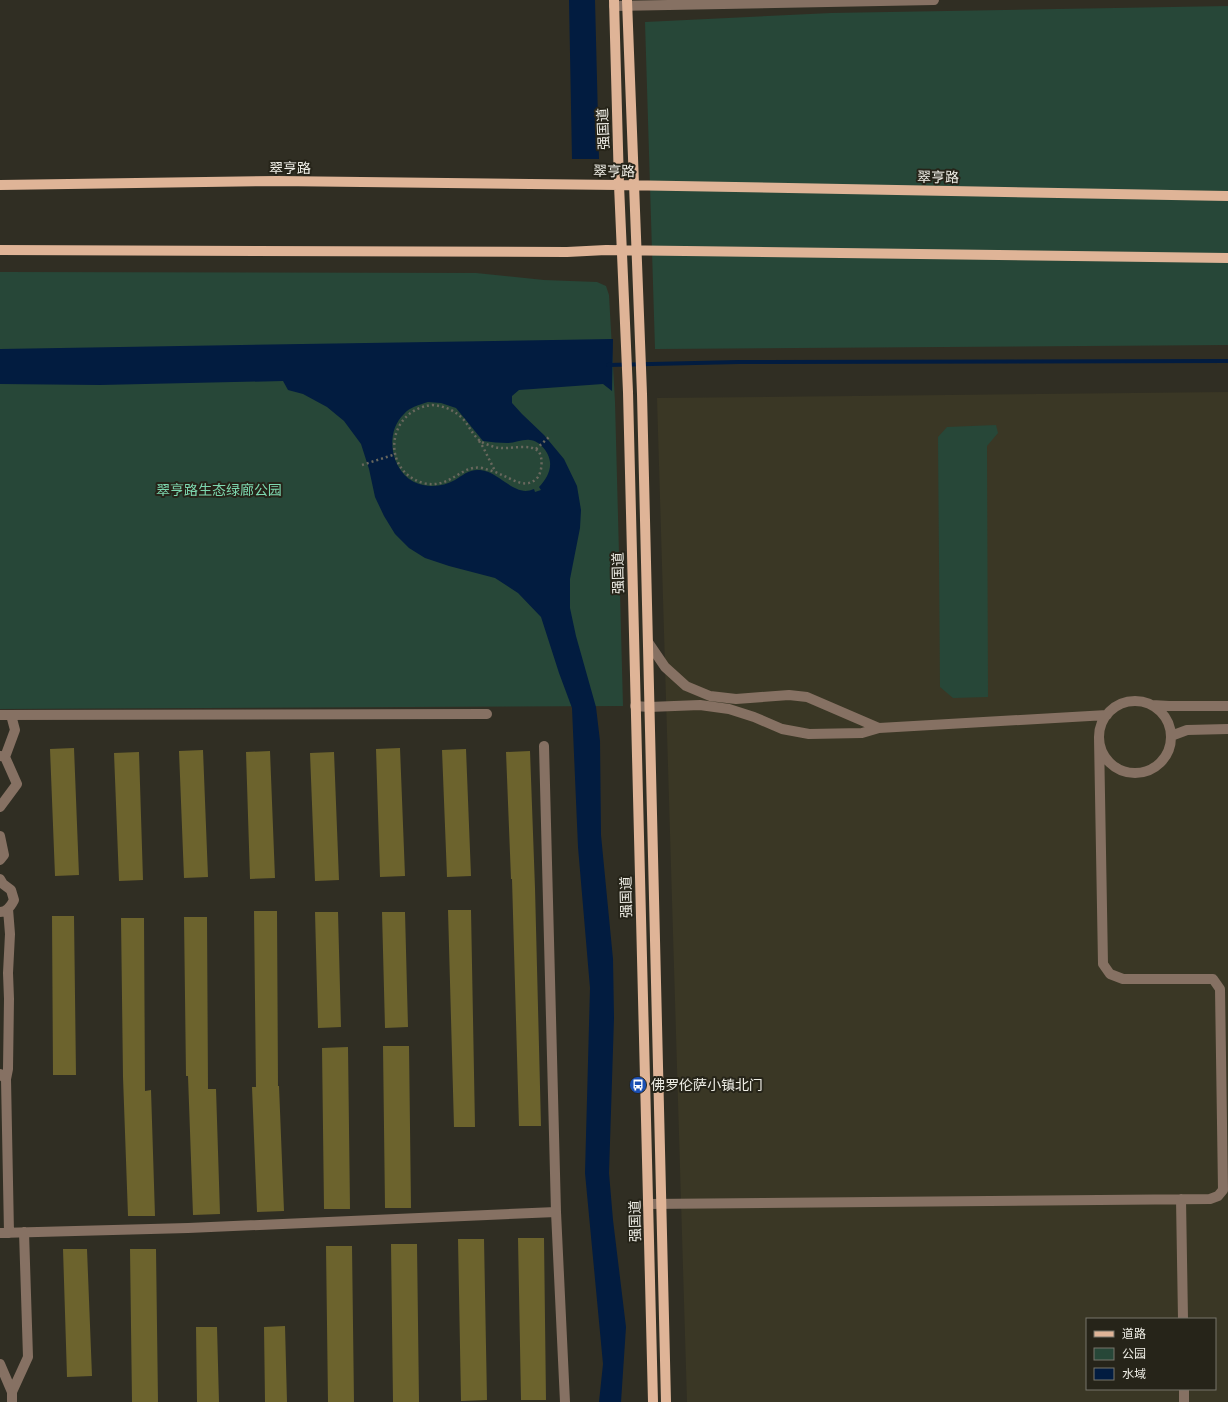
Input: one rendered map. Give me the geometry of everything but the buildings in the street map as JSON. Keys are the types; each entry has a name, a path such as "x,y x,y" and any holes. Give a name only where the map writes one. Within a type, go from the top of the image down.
{"main road":[{"name":"强国道","path":"614,3 619,185 628,392 653,1402"},
{"name":"强国道","path":"627,3 642,394 666,1402"},
{"name":"翠亨路","path":"0,185 277,181 633,185 1228,196"},
{"path":"0,250 567,252 606,250 1228,258"}],"street":[{"path":"614,3 934,0"},
{"path":"648,642 665,667 686,686 710,696 736,699 789,695 807,697 879,728"},
{"path":"648,1204 1210,1199 1218,1196 1222,1190 1220,989 1213,979 1123,979 1110,974 1103,964 1100,738 1101,727 1107,715 1118,705 1126,702 1139,701 1151,705 1160,711 1166,719 1171,736 1171,742 1167,754 1157,765 1150,770 1134,773 1126,772 1117,768 1105,756 1102,751 1100,738"},
{"path":"635,706 649,707 700,705 728,709 754,717 782,729 809,734 862,733 879,728 1107,715"},
{"path":"1151,705 1228,706"},
{"path":"0,716 487,714"},
{"path":"0,807 17,784 2,757 15,730 11,716"},
{"path":"1171,736 1187,730 1228,729"},
{"path":"544,746 556,1212 565,1402"},
{"path":"0,836 4,855 0,860"},
{"path":"1,882 12,890 14,900 4,910 10,934 8,973 8,1069 3,1077 5,1233 188,1228 556,1212"},
{"path":"1181,1199 1183,1318"},
{"path":"12,1397 28,1357 24,1232"},
{"path":"0,1364 12,1397"},
{"path":"1184,1390 1184,1402"}],"path":[{"path":"495,471 483,447 464,421 452,411 439,406 425,406 409,414 399,426 395,435 396,454 403,470 422,482 433,484 442,483 470,468 495,471 521,483 531,483 538,477 542,469 538,448"},
{"path":"538,448 548,437"},
{"path":"477,439 496,448 538,448"},
{"path":"363,465 396,454"}],"shaded area":[{"path":"1228,392 1228,1402 687,1402 657,398"}],"green space":[{"path":"1228,6 1228,345 655,349 645,22 831,13"},
{"name":"翠亨路生态绿廊公园","path":"0,272 476,273 544,280 597,282 606,286 609,295 615,402 623,706 0,709"},
{"path":"996,425 998,433 987,446 988,697 953,698 940,687 938,437 947,427"}],"water":[{"path":"569,0 595,0 599,159 572,159"},
{"path":"613,339 612,391 603,384 519,390 512,396 512,403 544,435 564,459 577,486 581,510 580,528 570,579 570,608 576,636 596,707 600,741 601,835 613,959 614,1018 609,1173 626,1327 621,1402 599,1402 603,1364 585,1173 590,988 578,847 572,708 541,617 518,593 495,578 425,558 409,548 395,534 384,516 375,497 369,469 361,444 344,421 327,407 303,394 288,390 283,381 100,385 0,384 0,349","holes":["428,402 441,403 456,408 483,441 508,443 530,440 537,442 548,454 550,465 548,475 539,487 541,490 535,492 534,489 527,491 520,490 494,475 480,470 469,471 455,480 435,486 419,484 406,476 395,460 393,451 392,441 398,422 406,412 415,406"]}],"waterway":[{"path":"608,365 739,362 1228,361"}],"place":[{"name":"佛罗伦萨小镇北门","path":"638,1085"}]}
